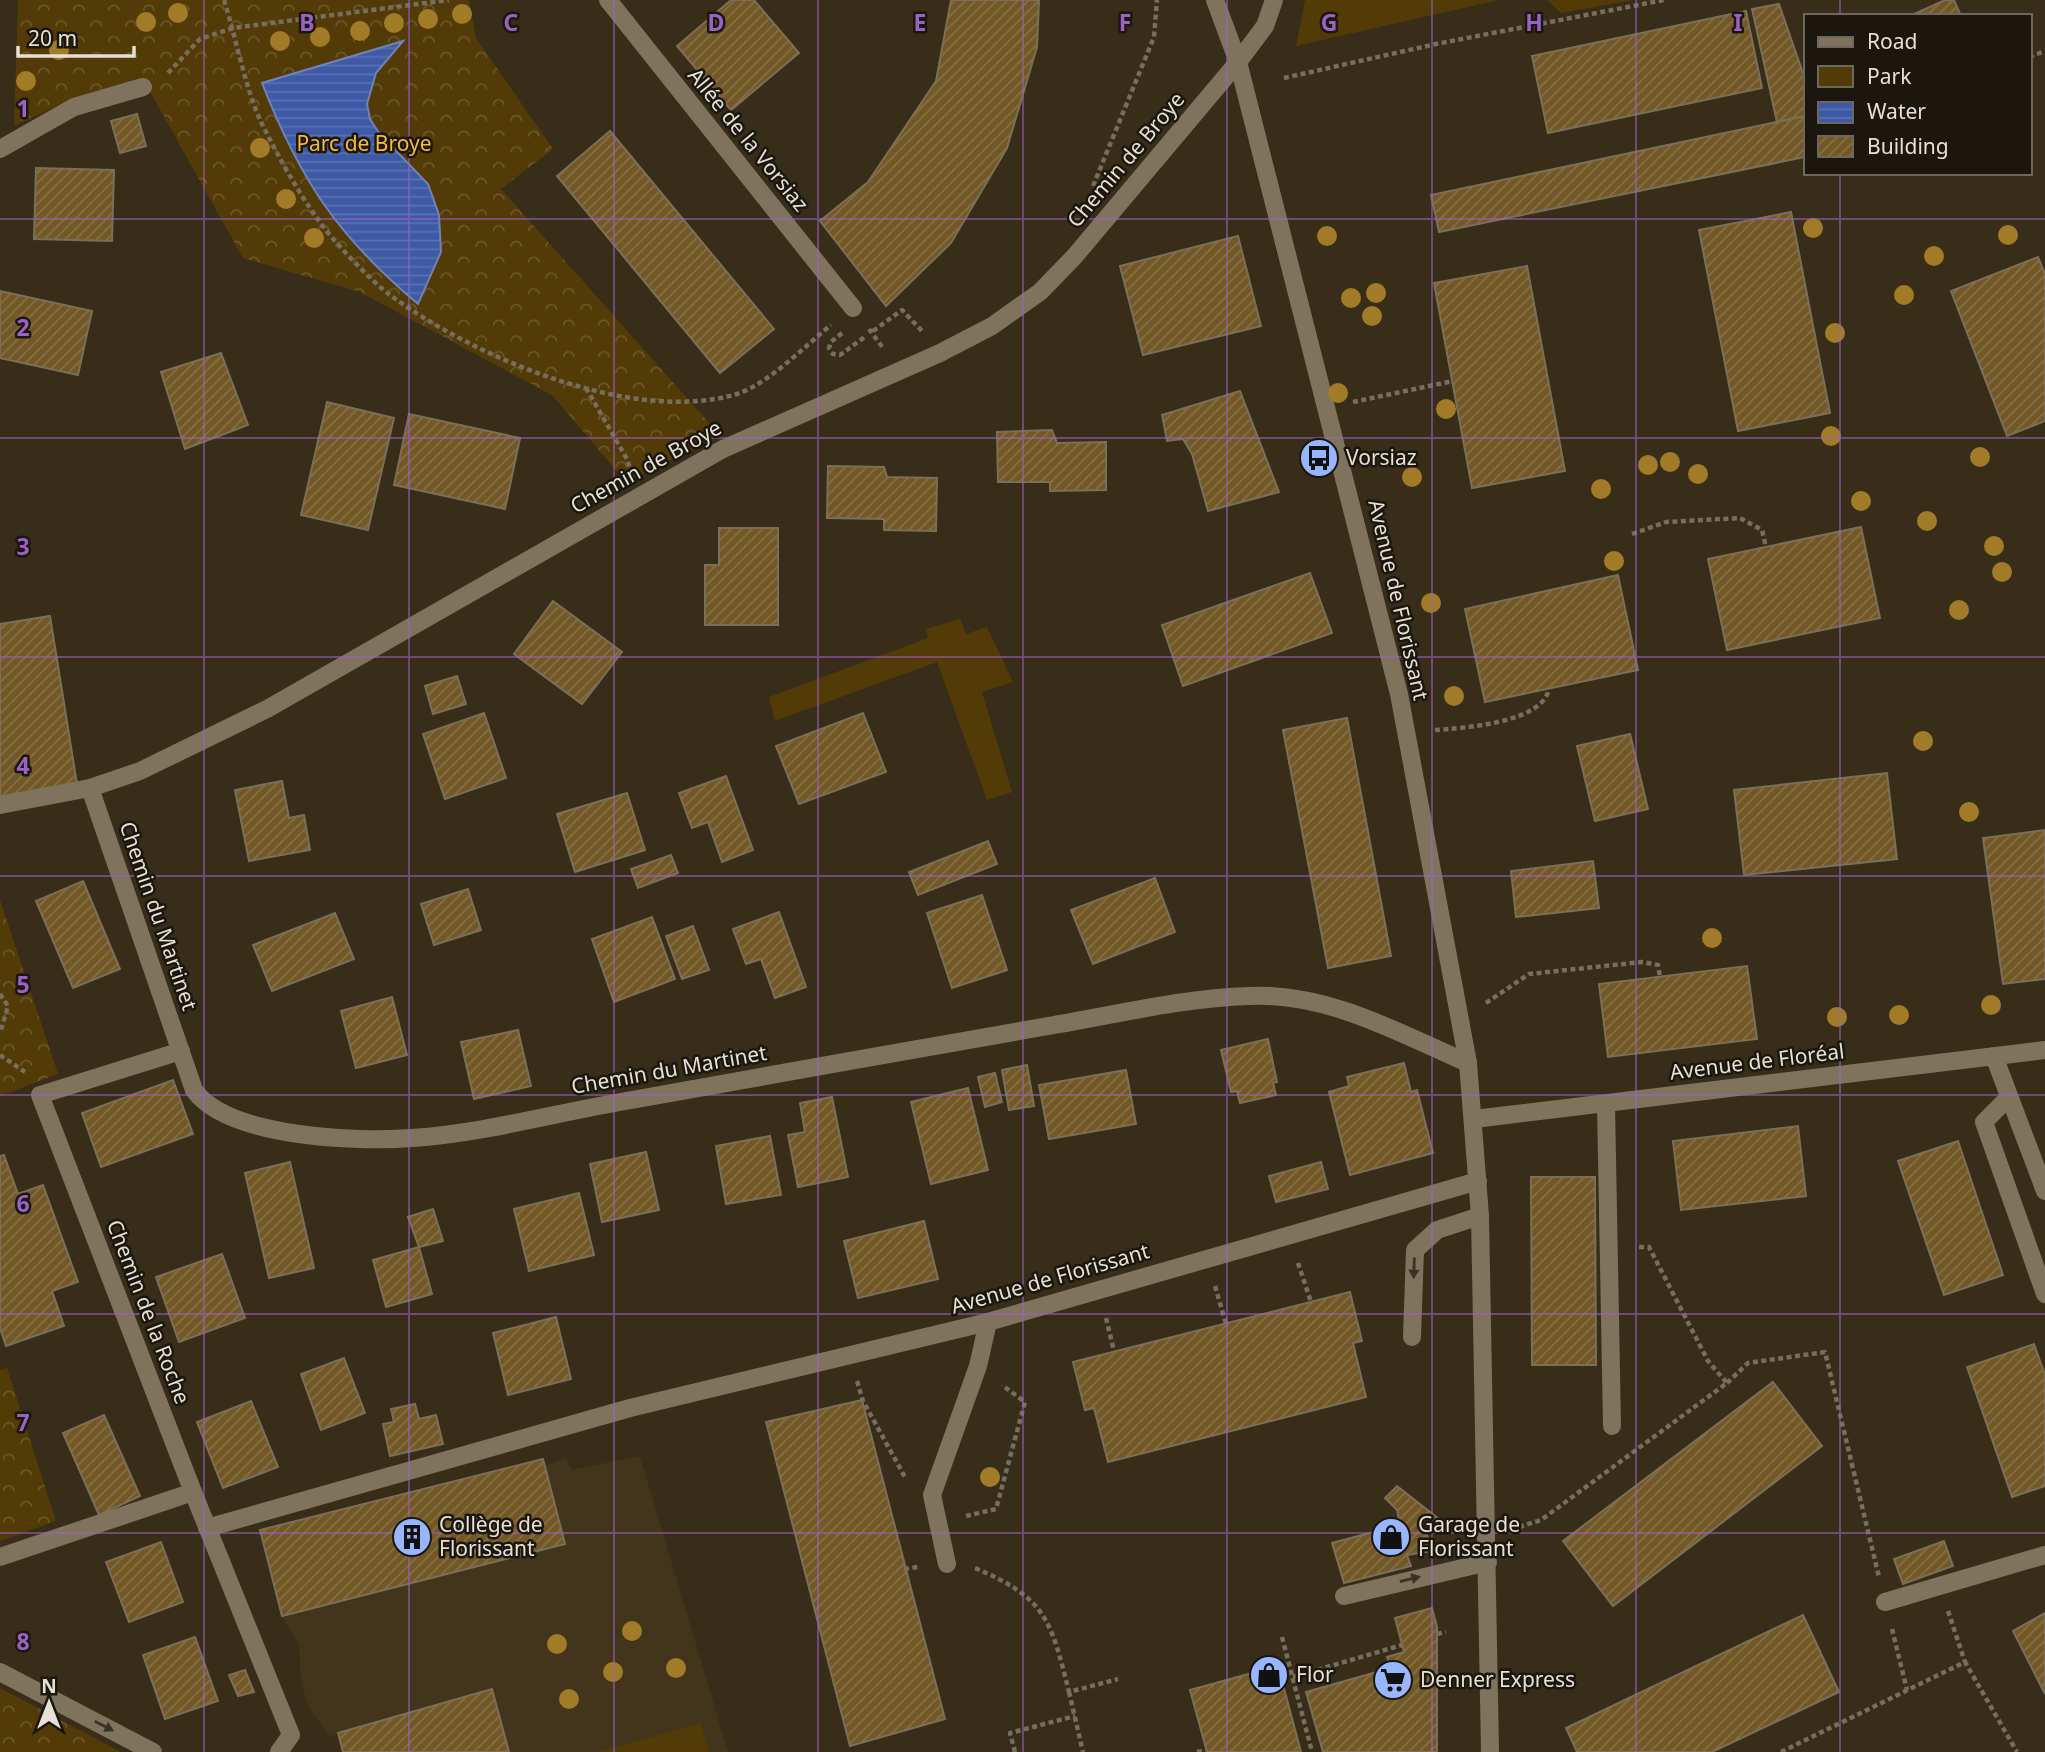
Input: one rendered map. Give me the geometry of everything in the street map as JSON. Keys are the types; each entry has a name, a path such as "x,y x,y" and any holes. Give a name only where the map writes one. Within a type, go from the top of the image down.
{"street":[{"name":"Allée de la Vorsiaz","path":"608,0 853,308"},
{"name":"Avenue de Florissant","path":"1215,0 1238,62 1399,694 1468,1063 1480,1216 1490,1752"},
{"name":"Chemin de Broye","path":"0,805 90,788 140,771 267,709 723,449 940,354 992,326 1030,298 1073,257 1238,62 1265,26 1274,0"},
{"path":"0,149 74,107 143,87"},
{"name":"Chemin du Martinet","path":"90,788 194,1090 204,1103 228,1115 313,1136 359,1139 465,1133 908,1050 1197,1000 1252,995 1300,999 1350,1012 1468,1063"},
{"name":"Avenue de Floréal","path":"1474,1119 2045,1050"},
{"name":"Chemin de la Roche","path":"181,1051 40,1095 193,1492"},
{"path":"1994,1056 2045,1191"},
{"path":"2008,1098 1984,1122 2045,1294"},
{"path":"1606,1104 1611,1246 1612,1426"},
{"name":"Avenue de Florissant","path":"207,1528 630,1408 988,1322 1478,1181"},
{"path":"1412,1337 1415,1250 1437,1230 1480,1216"},
{"path":"947,1564 932,1495 978,1366 988,1322"},
{"path":"0,1557 193,1492 291,1735 279,1752"},
{"path":"1885,1602 2045,1555"},
{"path":"1344,1596 1488,1562"},
{"path":"0,1672 153,1752"}],"path":[{"path":"224,0 261,120 317,219 387,293 477,348 528,370 586,388 680,401 740,393 760,382 853,308"},
{"path":"143,87 164,77 200,39 233,28 449,0"},
{"path":"1088,193 1099,175 1154,37 1157,0"},
{"path":"1284,78 1436,44 1664,0"},
{"path":"866,325 886,352"},
{"path":"915,339 925,334"},
{"path":"1348,402 1453,381"},
{"path":"586,388 627,459 635,497"},
{"path":"1632,534 1666,522 1740,518 1762,530 1766,547"},
{"path":"1431,730 1483,727 1526,712 1537,708 1549,688"},
{"path":"1486,1004 1529,974 1642,962 1658,965 1660,977"},
{"path":"0,994 8,1006 0,1033"},
{"path":"0,1055 34,1078"},
{"path":"1289,1235 1311,1302"},
{"path":"1611,1246 1649,1247 1707,1361 1727,1383"},
{"path":"1207,1259 1226,1324"},
{"path":"1519,1527 1541,1520 1727,1383 1748,1363 1825,1352 1907,1690"},
{"path":"962,1517 996,1509 1025,1402 978,1366"},
{"path":"863,1401 908,1484"},
{"path":"904,1569 947,1564 973,1568 999,1579 1041,1609 1052,1629 1083,1752"},
{"path":"1940,1586 1965,1662 2017,1752"},
{"path":"1437,1634 1446,1632"},
{"path":"1282,1637 1312,1752"},
{"path":"1293,1677 1402,1645"},
{"path":"1781,1752 1965,1662"},
{"path":"1069,1692 1118,1679"},
{"path":"1015,1752 1010,1734 1075,1716"},
{"path":"1196,1752 1206,1750"}],"shaded area":[{"path":"640,1456 728,1752 343,1752 338,1734 330,1737 309,1708 301,1682 299,1644 282,1616 260,1530 543,1459 545,1466 566,1458 572,1470"}],"green space":[{"name":"Parc de Broye","path":"18,0 469,0 476,38 553,149 501,189 720,435 626,482 552,395 360,292 243,258 143,79 76,97 14,126"},
{"path":"1305,0 1499,0 1296,46"},
{"path":"1547,0 1633,0 1561,13"},
{"path":"960,619 966,634 987,627 1013,682 982,692 1012,792 987,800 937,662 775,721 769,697 928,638 926,629"},
{"path":"0,900 58,1074 0,1096"},
{"path":"7,1368 56,1521 0,1541 0,1370"},
{"path":"0,1688 121,1752 0,1752"},
{"path":"701,1723 709,1752 598,1752"}],"water":[{"path":"403,41 376,73 367,104 370,119 379,133 428,184 439,215 441,252 418,304 365,255 324,205 291,149 262,83"}],"building":[{"path":"731,0 754,0 799,53 731,110 677,46"},
{"path":"951,0 1039,0 1037,47 1007,148 951,243 886,306 820,221 868,182 936,81"},
{"path":"1945,0 1954,0 1960,14 1914,14"},
{"path":"1779,4 1804,76 1804,116 1777,122 1752,9"},
{"path":"1746,11 1762,88 1548,133 1532,56"},
{"path":"137,114 146,146 120,153 111,121"},
{"path":"1804,116 1804,157 1439,232 1431,195"},
{"path":"610,131 774,329 720,373 557,176"},
{"path":"36,168 114,170 112,241 34,239"},
{"path":"1791,212 1830,413 1738,431 1699,230"},
{"path":"1238,236 1261,326 1143,355 1120,266"},
{"path":"2038,257 2045,274 2045,421 2007,436 1951,291"},
{"path":"1527,266 1565,471 1472,488 1434,283"},
{"path":"0,291 92,311 78,375 0,358"},
{"path":"221,353 248,425 185,449 161,372"},
{"path":"1240,391 1279,492 1208,511 1192,454 1183,439 1167,441 1162,415"},
{"path":"327,402 394,418 368,530 301,515"},
{"path":"409,414 520,438 505,509 394,485"},
{"path":"1052,430 1057,443 1106,442 1106,490 1050,491 1050,482 998,482 997,432"},
{"path":"828,466 884,467 887,477 937,478 936,531 884,530 884,519 827,518"},
{"path":"1861,527 1880,618 1727,650 1708,559"},
{"path":"719,528 778,528 778,625 705,625 705,565 719,565"},
{"path":"1310,573 1332,633 1183,686 1162,625"},
{"path":"1618,575 1638,670 1485,702 1465,609"},
{"path":"553,601 622,652 582,704 514,654"},
{"path":"50,616 77,784 0,797 0,624"},
{"path":"457,676 466,704 433,714 425,686"},
{"path":"484,713 506,778 445,799 423,734"},
{"path":"863,713 886,772 799,804 776,746"},
{"path":"1347,718 1391,956 1328,968 1283,730"},
{"path":"1630,734 1648,809 1595,821 1577,746"},
{"path":"1887,773 1897,859 1744,875 1734,790"},
{"path":"726,776 753,850 722,862 708,822 692,828 679,793"},
{"path":"282,781 289,818 304,815 310,850 249,861 235,790"},
{"path":"627,793 645,850 575,872 557,814"},
{"path":"2045,830 2045,979 2003,984 1983,838"},
{"path":"988,841 997,864 918,895 909,872"},
{"path":"671,855 678,873 638,888 631,869"},
{"path":"1593,861 1599,908 1516,917 1511,871"},
{"path":"1155,878 1175,932 1093,964 1071,910"},
{"path":"83,881 120,969 73,988 36,901"},
{"path":"468,889 481,930 434,945 421,904"},
{"path":"982,895 1007,970 952,988 927,913"},
{"path":"779,912 806,987 775,998 761,959 746,964 733,929"},
{"path":"335,913 354,959 272,991 253,945"},
{"path":"652,917 675,979 614,1002 592,939"},
{"path":"693,926 709,970 682,979 666,936"},
{"path":"1747,966 1757,1039 1608,1057 1599,984"},
{"path":"392,997 407,1055 356,1068 341,1011"},
{"path":"518,1030 531,1086 474,1099 461,1042"},
{"path":"1268,1039 1277,1082 1273,1083 1276,1095 1240,1103 1237,1091 1231,1092 1221,1050"},
{"path":"1404,1063 1411,1092 1417,1090 1433,1153 1350,1175 1329,1092 1349,1086 1347,1077"},
{"path":"1027,1065 1034,1106 1009,1110 1002,1070"},
{"path":"1126,1070 1136,1124 1049,1139 1039,1085"},
{"path":"995,1073 1002,1102 985,1107 978,1077"},
{"path":"173,1080 193,1134 101,1167 82,1113"},
{"path":"968,1088 988,1170 931,1184 911,1102"},
{"path":"832,1097 848,1177 798,1187 788,1135 805,1132 800,1103"},
{"path":"1798,1126 1806,1196 1681,1210 1673,1141"},
{"path":"770,1136 781,1195 726,1204 716,1146"},
{"path":"1958,1141 2003,1275 1944,1295 1898,1161"},
{"path":"646,1152 659,1210 602,1222 590,1164"},
{"path":"4,1155 18,1194 43,1185 78,1282 52,1291 64,1326 6,1346 0,1328 0,1156"},
{"path":"290,1162 314,1268 269,1278 245,1173"},
{"path":"1321,1162 1328,1189 1276,1202 1269,1176"},
{"path":"1531,1177 1595,1177 1596,1365 1532,1365"},
{"path":"579,1193 594,1255 529,1271 514,1209"},
{"path":"433,1209 443,1241 419,1247 408,1217"},
{"path":"924,1221 938,1279 858,1298 844,1241"},
{"path":"419,1247 432,1294 386,1307 373,1260"},
{"path":"222,1254 245,1318 179,1342 156,1277"},
{"path":"1350,1292 1362,1341 1353,1343 1366,1397 1108,1462 1094,1408 1085,1410 1073,1362"},
{"path":"556,1317 571,1379 508,1395 493,1333"},
{"path":"2034,1344 2045,1375 2045,1486 2012,1497 1967,1367"},
{"path":"344,1358 365,1413 321,1430 301,1374"},
{"path":"1773,1382 1822,1446 1613,1606 1563,1541"},
{"path":"862,1400 945,1719 850,1746 766,1422"},
{"path":"251,1401 278,1467 223,1488 197,1422"},
{"path":"415,1404 419,1419 436,1415 443,1444 390,1456 383,1424 394,1422 391,1409"},
{"path":"104,1415 140,1496 99,1515 63,1433"},
{"name":"Collège de Florissant","path":"543,1459 565,1544 282,1616 260,1530"},
{"name":"Garage de Florissant","path":"1397,1486 1439,1519 1426,1531 1432,1551 1407,1555 1411,1566 1344,1583 1332,1543 1400,1525 1397,1510 1385,1498"},
{"path":"1944,1541 1953,1566 1903,1584 1894,1559"},
{"path":"161,1542 183,1602 129,1622 106,1562"},
{"name":"Denner Express","path":"1432,1608 1437,1627 1437,1752 1323,1752 1306,1692 1391,1668 1387,1657 1404,1652 1395,1618"},
{"path":"2045,1613 2045,1694 2013,1631"},
{"path":"1803,1615 1839,1692 1712,1752 1577,1752 1566,1728"},
{"path":"195,1637 218,1701 165,1719 143,1655"},
{"path":"1278,1666 1301,1752 1207,1752 1190,1690"},
{"path":"245,1670 254,1692 238,1696 229,1675"},
{"path":"492,1689 509,1752 343,1752 338,1733"}],"place":[{"name":"Vorsiaz","path":"1319,458"},
{"name":"Collège de Florissant","path":"412,1537"},
{"name":"Garage de Florissant","path":"1391,1537"},
{"name":"Flor","path":"1269,1675"},
{"name":"Denner Express","path":"1393,1680"}]}
